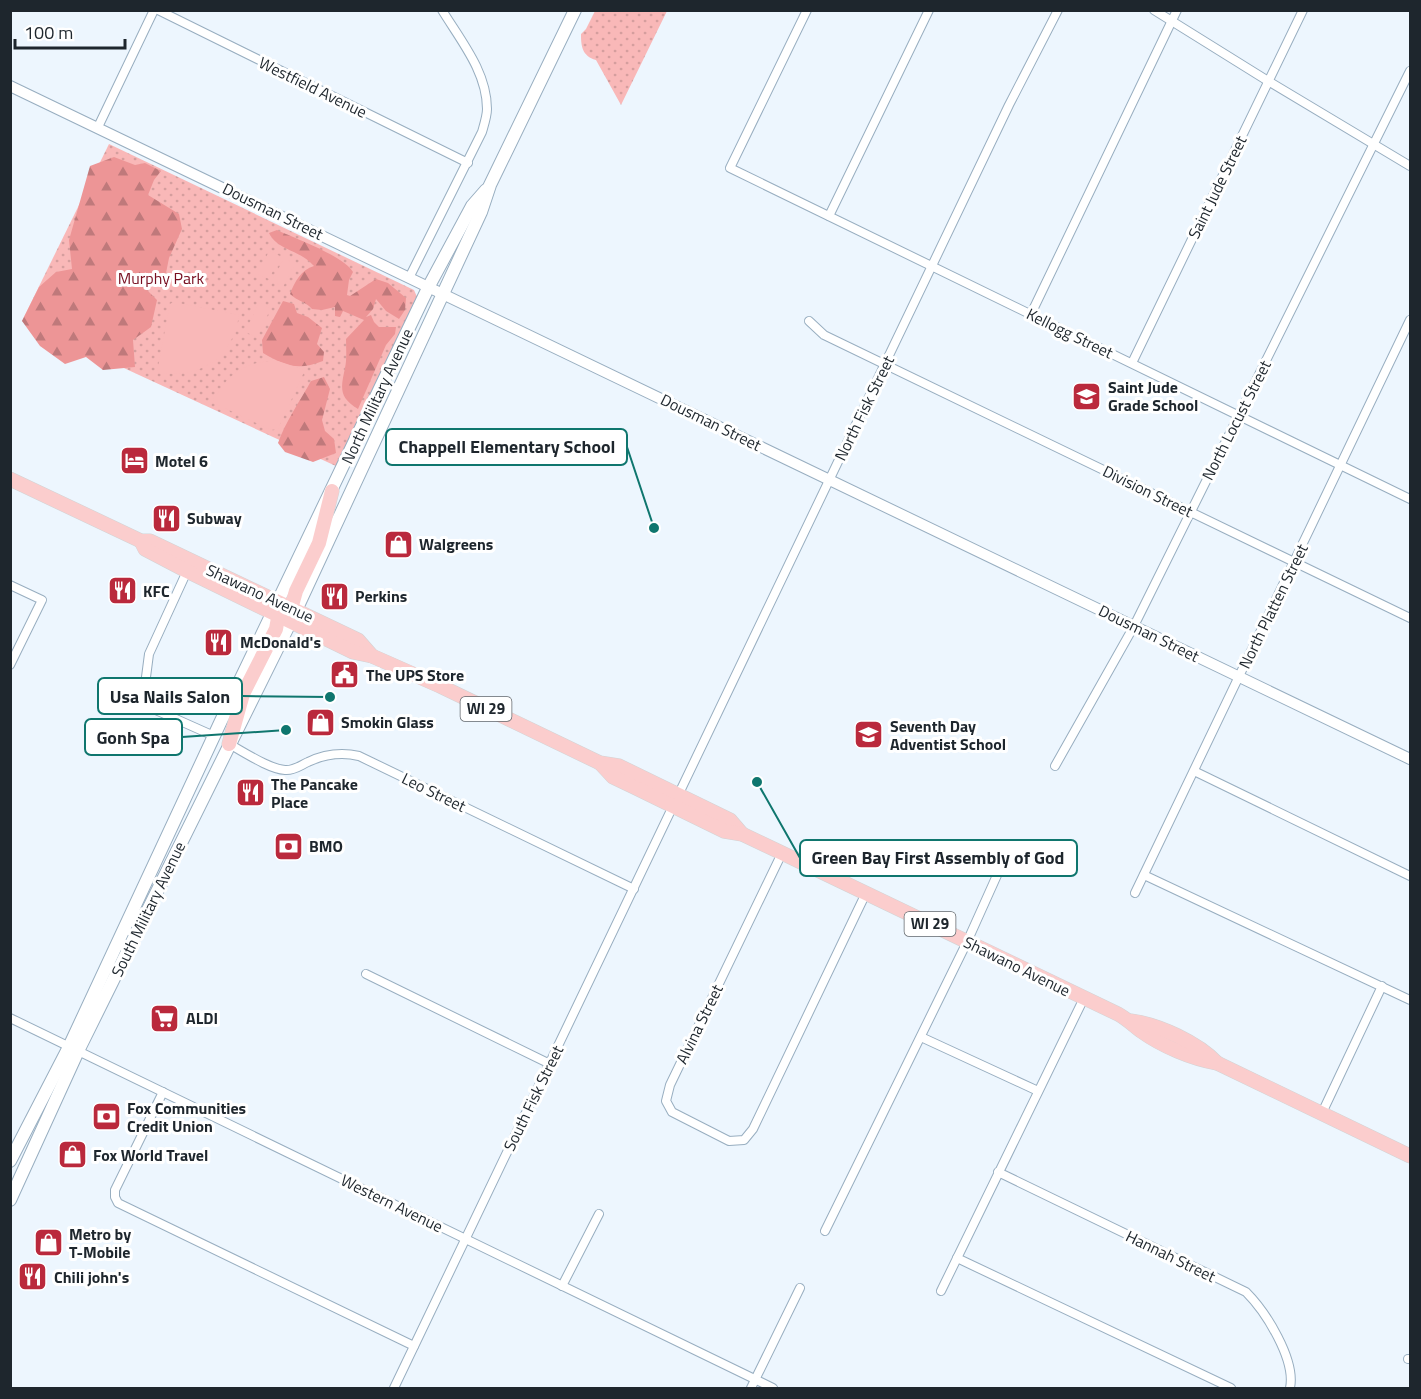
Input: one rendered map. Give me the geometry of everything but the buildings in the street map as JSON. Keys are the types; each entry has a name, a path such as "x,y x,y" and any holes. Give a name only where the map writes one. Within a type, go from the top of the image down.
{"main road":[{"name":"North Military Avenue","path":"285,611 444,293 481,212 490,185 575,10"},
{"name":"North Military Avenue","path":"332,491 429,286 472,206 490,185"},
{"name":"Shawano Avenue","path":"10,479 141,541 145,549 190,566 285,611 358,640 372,656 600,763 613,777 676,801 724,831 742,834 866,892 1130,1021 1142,1031 1164,1043 1203,1060 1216,1063 1410,1156"},
{"path":"229,744 243,694 319,543 332,491"},
{"name":"South Military Avenue","path":"10,1200 73,1049 214,736 285,611"},
{"name":"South Military Avenue","path":"10,1161 120,968 229,744"}],"street":[{"path":"98,127 156,10"},
{"name":"Westfield Avenue","path":"156,10 468,163"},
{"path":"410,276 468,163 482,132 487,111 485,86 475,63 442,10"},
{"name":"Kellogg Street","path":"807,10 730,168 1410,499"},
{"path":"829,216 929,10"},
{"name":"North Fisk Street","path":"676,801 1009,105 1058,10"},
{"path":"1154,10 1410,165"},
{"path":"1031,314 1177,10"},
{"name":"Saint Jude Street","path":"1132,363 1303,10"},
{"name":"North Locust Street","path":"1055,766 1134,626 1410,71"},
{"name":"Dousman Street","path":"10,86 410,276 1410,759"},
{"name":"North Platten Street","path":"1135,893 1410,320"},
{"name":"Division Street","path":"809,321 824,335 1410,618"},
{"path":"190,566 149,654 143,700 149,706 214,736"},
{"path":"10,585 42,600 10,665"},
{"name":"Leo Street","path":"229,744 276,768 285,770 294,769 330,754 359,756 634,889"},
{"path":"1194,771 1410,876"},
{"name":"South Fisk Street","path":"394,1389 676,801"},
{"path":"825,1231 967,942 1011,844"},
{"name":"Alvina Street","path":"782,853 670,1085 666,1101 672,1112 729,1141 744,1140 753,1129 866,892"},
{"path":"1144,875 1410,1000"},
{"path":"366,974 550,1064"},
{"path":"1322,1113 1382,986"},
{"path":"941,1291 1084,998"},
{"name":"Western Avenue","path":"10,1018 562,1286 753,1384 773,1389"},
{"path":"921,1037 1038,1091"},
{"path":"164,1092 114,1195 121,1205 414,1346"},
{"name":"Hannah Street","path":"998,1172 1246,1292 1257,1303 1287,1354 1292,1377 1290,1389"},
{"path":"562,1286 599,1214"},
{"path":"957,1258 1232,1389"},
{"path":"753,1384 800,1288"}],"green space":[{"path":"595,11 667,11 621,105 596,60 585,53 582,46 581,34"},
{"name":"Murphy Park","path":"109,144 414,290 418,299 338,467 22,321"},
{"path":"114,157 135,165 145,163 161,171 154,180 148,195 179,214 182,229 169,258 165,278 151,273 147,290 157,300 151,327 133,340 135,367 103,370 86,357 65,364 40,346 22,321 39,287 56,272 72,269 69,240 90,166"},
{"path":"277,230 330,254 348,266 353,272 349,280 347,295 350,296 376,279 388,283 406,298 405,310 399,319 386,311 376,299 373,309 366,317 371,315 379,327 396,327 395,334 386,345 358,409 344,396 342,386 346,361 346,339 364,320 343,311 340,317 335,316 335,307 322,310 312,309 290,294 305,270 314,266 273,239 269,233"},
{"path":"269,251 280,256 269,279 258,274"},
{"path":"284,258 295,264 283,287 272,281"},
{"path":"283,301 294,304 297,313 308,317 322,328 317,344 324,352 323,361 306,366 292,366 263,353 262,340"},
{"path":"173,302 239,315 230,343 212,363 187,373 157,372 170,304"},
{"path":"259,303 271,308 257,337 245,332"},
{"path":"278,361 305,370 278,429 271,430 212,402 231,376 247,366"},
{"path":"324,377 330,389 322,420 325,431 334,439 336,453 313,462 285,452 278,443 311,381"}],"place":[{"name":"Saint Jude Grade School","path":"1087,396"},
{"name":"Motel 6","path":"134,461"},
{"name":"Subway","path":"166,518"},
{"name":"Chappell Elementary School","path":"654,528"},
{"name":"Walgreens","path":"398,544"},
{"name":"KFC","path":"122,591"},
{"name":"Perkins","path":"334,596"},
{"name":"McDonald's","path":"219,642"},
{"name":"The UPS Store","path":"345,675"},
{"name":"Usa Nails Salon","path":"330,697"},
{"name":"Smokin Glass","path":"320,722"},
{"name":"Gonh Spa","path":"286,730"},
{"name":"Seventh Day Adventist School","path":"869,735"},
{"name":"Green Bay First Assembly of God","path":"757,782"},
{"name":"The Pancake Place","path":"250,793"},
{"name":"BMO","path":"288,846"},
{"name":"ALDI","path":"165,1018"},
{"name":"Fox Communities Credit Union","path":"106,1117"},
{"name":"Fox World Travel","path":"72,1155"},
{"name":"Metro by T-Mobile","path":"48,1243"},
{"name":"Chili john's","path":"33,1277"}]}
